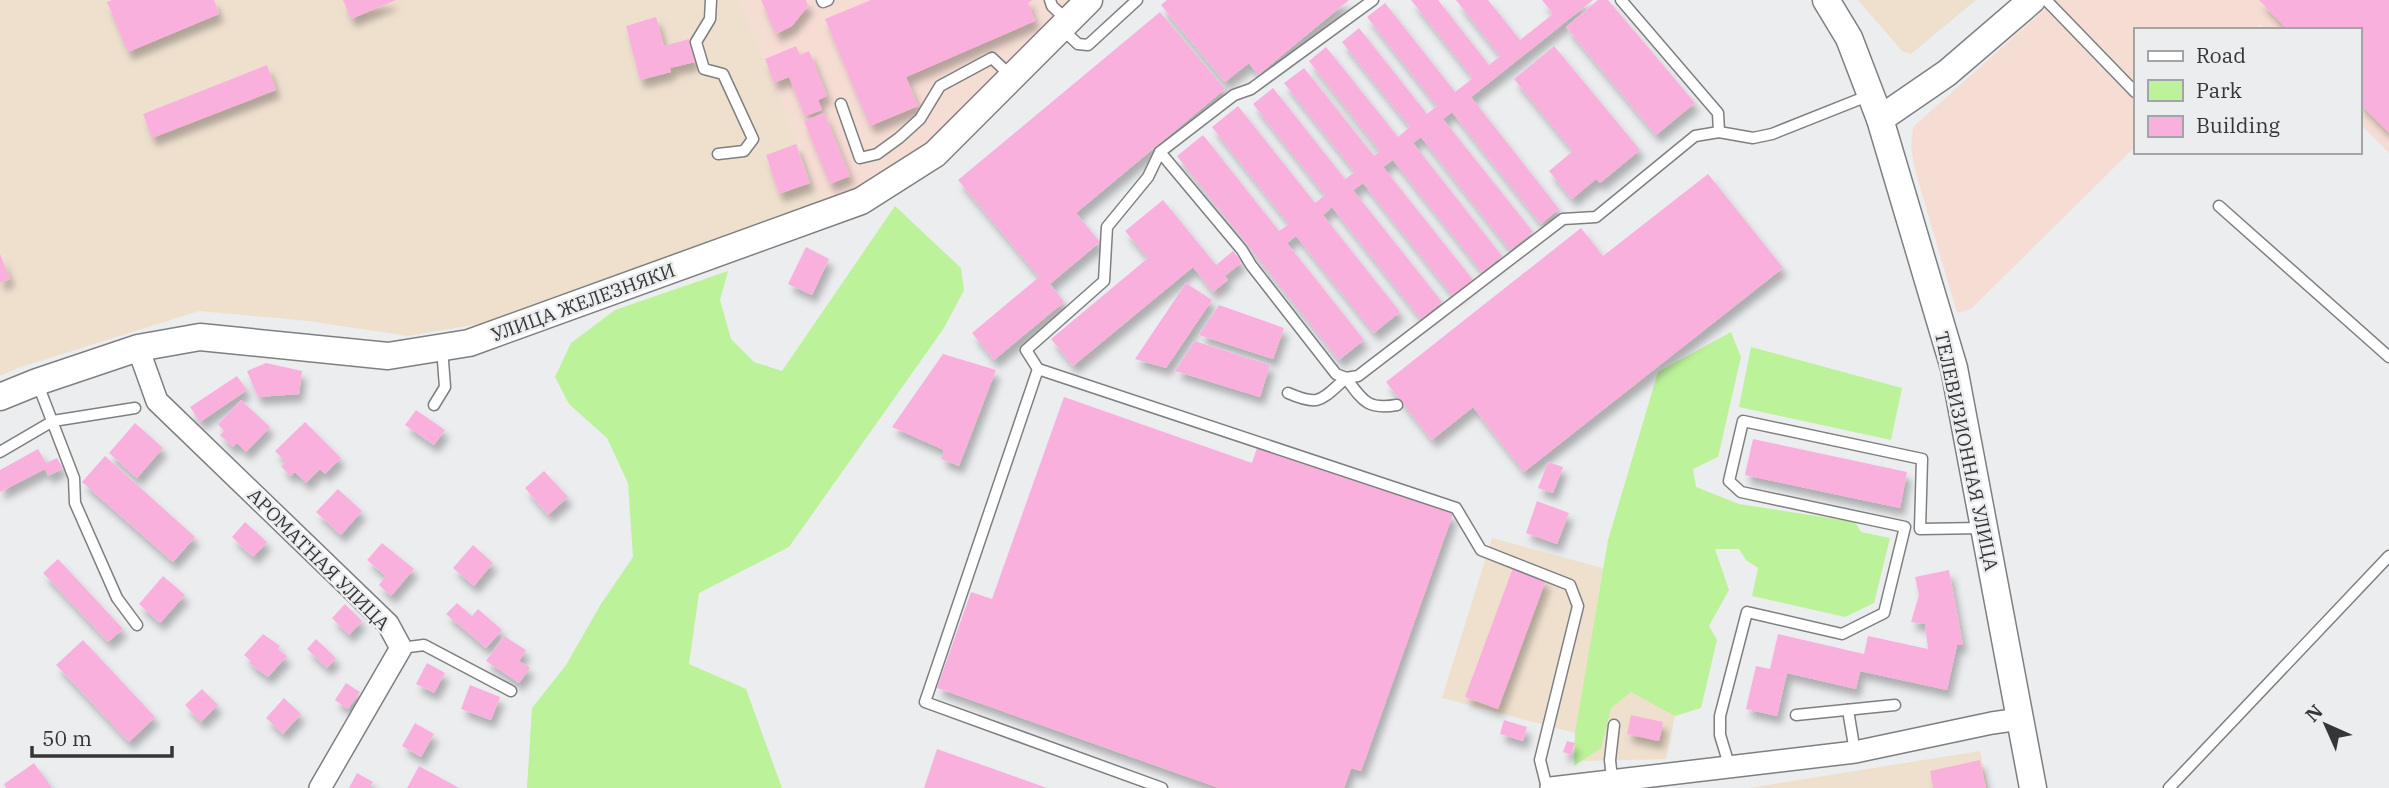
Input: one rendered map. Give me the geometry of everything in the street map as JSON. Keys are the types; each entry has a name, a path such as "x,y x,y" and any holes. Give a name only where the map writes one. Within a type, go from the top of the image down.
{"street":[{"name":"УЛИЦА ЖЕЛЕЗНЯКИ","path":"0,397 138,348 200,337 388,356 469,343 861,201 934,154 1089,0"},
{"path":"1826,0 1849,38 1880,120 1947,73 2032,0"},
{"name":"ТЕЛЕВИЗИОННАЯ УЛИЦА","path":"1880,120 1954,368 2033,788"},
{"name":"АРОМАТНАЯ УЛИЦА","path":"138,348 157,401 388,624 401,648 320,788"},
{"path":"1549,788 1855,752 2020,719"}],"lane":[{"path":"711,0 710,19 696,42 704,69 723,74 753,139 744,151 718,154"},
{"path":"822,0 828,0"},
{"path":"1049,0 1078,44 1088,45 1138,0"},
{"path":"1373,0 1251,89 1234,95 1160,152 1148,177 1107,227 1104,281 1026,350 1038,369 1456,508 1481,550 1570,585 1578,607 1540,760 1549,788"},
{"path":"1621,0 1718,113 1719,132"},
{"path":"2046,0 2134,91"},
{"path":"841,104 860,158 877,154 900,138 920,119 940,86 992,58 1012,77"},
{"path":"1160,152 1242,250 1336,374 1346,378 1358,376 1563,219 1596,216 1695,136 1719,132 1753,138 1772,134 1870,95"},
{"path":"2219,206 2389,357"},
{"path":"434,405 446,387 442,348"},
{"path":"1038,369 926,702 1162,788"},
{"path":"1288,393 1308,402 1322,400 1346,378"},
{"path":"1346,378 1363,401 1380,408 1397,405"},
{"path":"37,382 74,478 75,503 117,598 137,625"},
{"path":"0,452 53,421 135,408"},
{"path":"1920,529 1922,459 1743,421 1729,481 1741,492 1905,527 1920,529 1985,528"},
{"path":"1730,768 1720,735 1720,716 1746,612 1842,634 1884,613 1905,527"},
{"path":"2169,788 2389,556"},
{"path":"401,648 424,645 511,691"},
{"path":"1796,715 1895,705"},
{"path":"1848,710 1855,752"},
{"path":"1612,779 1610,761 1614,725"}],"shaded area":[{"path":"0,0 740,0 823,203 484,323 408,336 308,321 199,311 0,376"},
{"path":"740,0 1069,0 927,143 865,185 823,203"},
{"path":"1858,0 1976,0 1911,54 1902,51"},
{"path":"2055,0 2389,0 2389,153 2361,125 2361,28 2262,28 2259,25 2256,28 2134,28 2134,148 1971,309 1957,313 1915,170 1911,147 1913,127"},
{"path":"1492,538 1603,568 1584,683 1678,701 1666,759 1583,761 1575,733 1442,698"},
{"path":"1980,751 1988,788 1748,788"}],"green space":[{"path":"895,206 961,268 964,290 944,328 789,547 699,593 689,664 746,689 782,788 527,788 532,708 566,665 601,604 633,557 628,483 607,438 569,404 555,377 571,343 615,310 728,271 720,300 731,339 754,362 782,371"},
{"path":"1731,332 1741,357 1718,457 1693,469 1696,487 1739,504 1855,522 1861,532 1890,538 1874,603 1845,617 1752,596 1758,568 1746,560 1739,549 1715,549 1729,590 1709,626 1717,640 1701,708 1675,716 1631,692 1611,708 1601,748 1574,766 1575,733 1608,540 1658,372"},
{"path":"1751,347 1902,388 1891,440 1739,407"}],"building":[{"path":"214,0 219,14 128,52 107,2"},
{"path":"343,0 396,0 351,19"},
{"path":"761,0 806,0 808,6 792,26 776,34"},
{"path":"871,0 1033,0 1028,3 1035,21 906,77 918,106 870,126 825,19"},
{"path":"1167,0 1349,0 1258,75 1249,63 1225,82 1161,5"},
{"path":"1411,0 1438,0 1489,65 1500,56 1456,0 1488,0 1520,40 1553,14 1542,0 1593,0 1471,97 1559,209 1541,224 1452,112 1443,119 1533,232 1510,250 1421,137 1413,143 1502,256 1482,272 1393,160 1383,167 1473,280 1453,296 1363,183 1353,190 1442,302 1421,319 1332,207 1323,215 1400,312 1374,333 1296,236 1287,243 1364,340 1339,360 1177,156 1203,135 1279,231 1289,224 1212,127 1238,106 1315,203 1325,195 1253,104 1273,88 1345,179 1355,172 1284,83 1304,68 1374,156 1380,151 1309,61 1326,47 1398,137 1410,127 1342,42 1359,28 1427,114 1437,106 1367,17 1385,3 1455,92 1473,78"},
{"path":"1598,0 1608,0 1695,103 1656,135 1566,27"},
{"path":"2259,0 2389,0 2389,133 2361,105 2361,28 2286,28"},
{"path":"1160,12 1225,89 1076,213 1100,242 1050,284 1064,302 994,360 972,333 1039,277 958,180"},
{"path":"656,17 664,46 689,39 695,62 640,80 626,26"},
{"path":"796,46 800,55 809,51 827,96 818,100 822,110 805,116 789,77 774,83 765,59"},
{"path":"1554,46 1640,150 1600,183 1596,179 1572,199 1549,171 1573,151 1514,79"},
{"path":"267,65 276,90 152,138 143,114"},
{"path":"824,113 850,176 830,184 804,121"},
{"path":"796,144 810,183 779,194 766,155"},
{"path":"1708,174 1783,268 1524,472 1473,407 1432,440 1386,382 1581,228 1603,256"},
{"path":"1163,200 1216,265 1233,251 1242,262 1225,276 1228,280 1213,292 1193,267 1073,366 1051,339 1148,258 1125,231"},
{"path":"806,247 829,259 812,295 788,284"},
{"path":"0,254 10,279 0,283"},
{"path":"1186,283 1212,300 1166,368 1135,359"},
{"path":"1219,305 1284,328 1273,359 1199,335"},
{"path":"1195,341 1270,365 1260,397 1175,371"},
{"path":"943,354 996,370 959,466 941,459 944,450 892,427"},
{"path":"266,363 302,371 299,394 258,397 247,371"},
{"path":"237,376 247,390 200,422 190,407"},
{"path":"1064,397 1252,463 1258,445 1453,514 1361,771 1351,768 1344,788 1219,788 937,688 971,592 992,599"},
{"path":"241,400 270,427 246,452 237,443 233,447 220,435 224,431 218,424"},
{"path":"416,410 445,430 434,445 405,425"},
{"path":"305,422 341,458 325,474 320,469 306,483 295,472 290,476 281,466 286,462 275,451"},
{"path":"135,423 163,448 137,478 109,453"},
{"path":"1753,439 1907,472 1900,508 1745,475"},
{"path":"38,449 46,463 57,458 63,468 48,476 45,469 0,492 0,470"},
{"path":"105,456 195,537 173,562 82,482"},
{"path":"1548,462 1563,467 1553,493 1538,488"},
{"path":"544,471 568,497 548,515 525,488"},
{"path":"338,489 362,511 341,535 316,512"},
{"path":"1537,501 1569,513 1557,544 1526,533"},
{"path":"245,522 267,542 253,557 232,537"},
{"path":"382,543 414,569 391,596 379,585 386,576 367,560"},
{"path":"473,545 493,563 474,586 453,568"},
{"path":"58,559 123,629 108,642 43,573"},
{"path":"1513,568 1546,580 1498,709 1465,697"},
{"path":"1949,570 1963,645 1957,645 1947,690 1860,671 1856,689 1787,673 1777,716 1746,709 1756,666 1770,669 1778,634 1864,654 1868,636 1928,649 1925,624 1911,622 1919,595 1915,577"},
{"path":"163,576 185,595 160,623 139,604"},
{"path":"457,603 472,616 478,609 502,630 486,648 446,614"},
{"path":"345,604 362,621 349,635 332,618"},
{"path":"263,634 280,646 278,649 287,656 268,677 249,663 251,661 244,655"},
{"path":"504,636 526,650 519,661 530,668 519,683 486,661"},
{"path":"316,639 336,658 327,668 307,649"},
{"path":"83,640 155,717 129,742 56,665"},
{"path":"427,663 445,673 434,693 416,684"},
{"path":"346,683 360,692 348,709 335,700"},
{"path":"470,685 500,697 491,720 461,709"},
{"path":"202,689 218,705 201,722 185,705"},
{"path":"284,698 301,714 283,734 266,718"},
{"path":"1631,715 1663,722 1659,741 1627,734"},
{"path":"1504,720 1527,727 1523,741 1500,734"},
{"path":"415,723 434,734 421,757 402,746"},
{"path":"1567,741 1575,743 1571,755 1563,752"},
{"path":"937,749 1047,788 924,788"},
{"path":"1980,760 1986,788 1933,788 1930,771"},
{"path":"34,763 52,788 6,788 4,784"},
{"path":"419,766 459,788 407,788"},
{"path":"357,773 373,782 369,788 349,788"}]}
